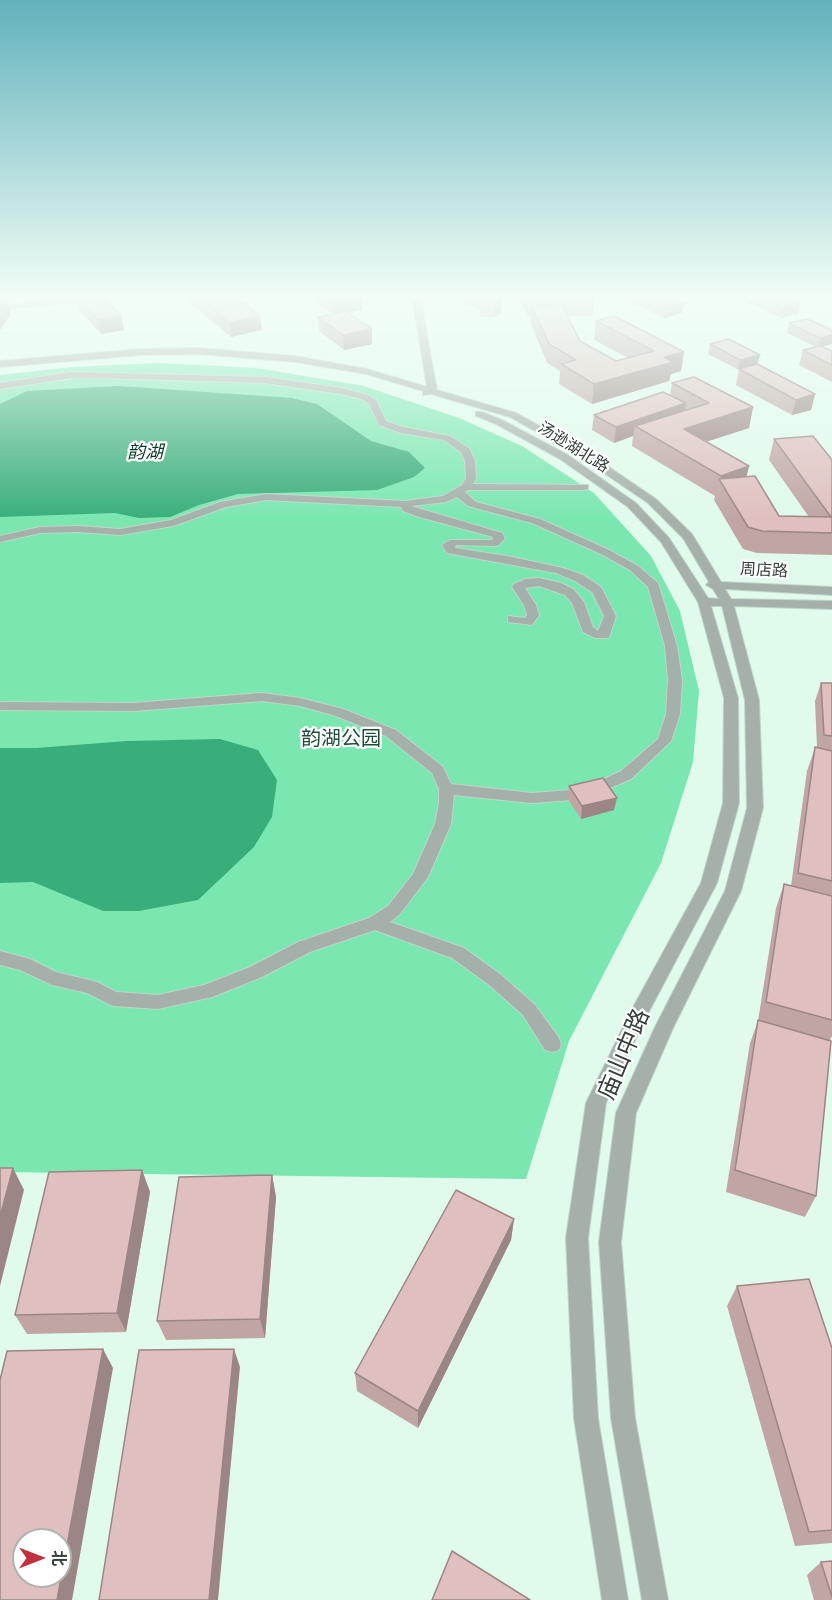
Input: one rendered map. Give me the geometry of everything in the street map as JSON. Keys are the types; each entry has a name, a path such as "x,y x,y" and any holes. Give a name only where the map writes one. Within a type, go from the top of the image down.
{"street":[{"name":"汤逊湖北路","path":"320,371 428,392 499,422 583,471 632,505 665,540 699,594"},
{"name":"汤逊湖北路","path":"360,371 513,415 616,474 652,501 688,536 722,594"},
{"path":"425,371 428,392"},
{"path":"0,386 72,375 105,375 265,380 341,391 366,397 373,402 381,423 401,430 447,438 465,450 471,470 471,478 462,489 446,499 405,504 266,497 224,504 187,519 137,530 120,532 78,529 40,530 0,539"},
{"path":"462,489 584,486"},
{"path":"446,789 532,798 585,794 626,775 664,741 673,714 675,680 671,646 654,586 634,568 536,521 472,504 462,489"},
{"path":"405,504 407,509 420,514 498,535 499,538 495,543 454,542 448,545 452,551 479,553 569,574 597,590 610,616 604,635 595,633 587,629 578,602 569,592 557,586 539,582 525,583 518,587 530,605 532,615 528,622 512,619"},
{"name":"周店路","path":"699,594 832,591"},
{"path":"699,594 722,594"},
{"name":"庙山中路","path":"615,1600 586,1418 577,1238 596,1103 637,1016 709,883 731,803 731,698 699,594"},
{"name":"周店路","path":"722,594 832,605"},
{"name":"庙山中路","path":"655,1600 622,1418 610,1242 626,1113 664,1027 733,891 755,808 752,700 722,594"},
{"path":"0,706 133,707 262,698 300,702 338,712 391,733 438,770 446,789 447,803 444,824 420,877 394,910 375,923 304,947 256,972 206,992 158,1002 113,999 91,987 52,978 24,964 0,958"},
{"path":"375,923 458,953 494,979 529,1010 552,1044"}],"green space":[{"name":"韵湖公园","path":"40,371 273,371 364,386 459,418 522,446 594,493 651,556 680,611 699,691 693,762 661,863 569,1041 526,1179 0,1172 0,375"}],"water":[{"name":"韵湖","path":"119,386 292,398 317,404 371,441 409,452 425,468 414,477 377,490 238,494 199,505 170,517 139,518 115,513 0,517 0,404 27,391"},
{"path":"220,739 258,750 277,780 272,817 254,847 198,900 139,911 103,911 33,882 0,883 0,748 36,748 127,741"}],"building":[{"path":"572,371 642,371 594,384"},
{"path":"742,371 770,371 815,394 796,400"},
{"path":"694,377 753,407 684,429 749,466 721,476 635,426 709,403 672,383"},
{"path":"663,392 686,403 616,427 594,415"},
{"path":"813,436 832,460 832,533 762,531 748,527 719,479 755,476 779,516 831,517 774,439"},
{"path":"821,683 832,683 832,736 824,735"},
{"path":"815,747 832,751 832,881 798,873"},
{"path":"603,778 617,798 582,806 569,786"},
{"path":"784,884 832,896 832,1020 766,1002"},
{"path":"758,1020 831,1041 816,1196 735,1170"},
{"path":"0,1168 13,1168 0,1217"},
{"path":"142,1170 117,1313 15,1315 49,1172"},
{"path":"272,1175 260,1319 157,1321 179,1177"},
{"path":"456,1190 514,1219 418,1411 355,1373"},
{"path":"809,1279 832,1348 832,1530 809,1532 737,1286"},
{"path":"103,1349 70,1528 12,1528 12,1588 59,1588 57,1600 0,1600 0,1380 7,1351"},
{"path":"234,1349 209,1600 99,1600 139,1350"},
{"path":"452,1551 530,1600 432,1600"},
{"path":"832,1561 832,1597 821,1562"}]}
